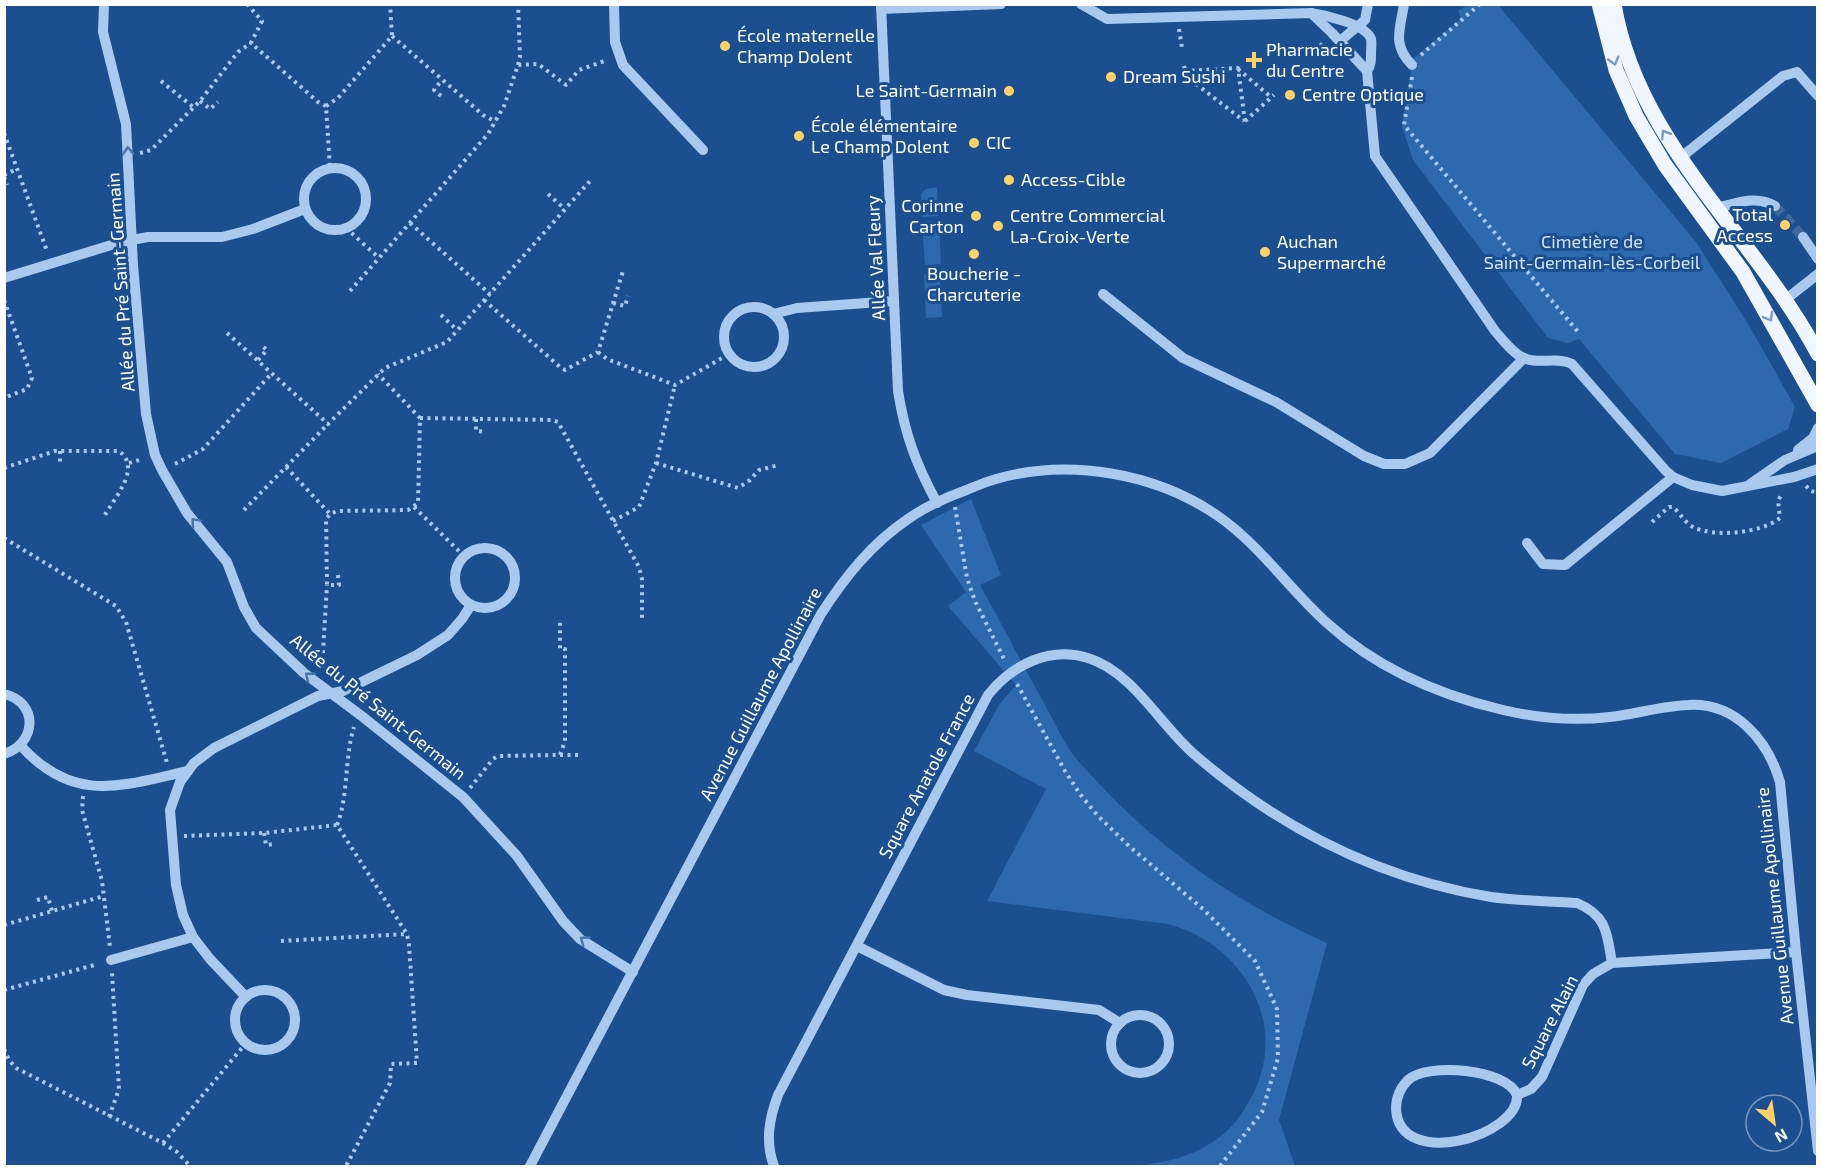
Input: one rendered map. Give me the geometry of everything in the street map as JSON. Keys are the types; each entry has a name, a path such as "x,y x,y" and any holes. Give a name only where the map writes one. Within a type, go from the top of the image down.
{"main road":[{"path":"1599,4 1616,70 1636,116 1665,165 1743,272 1818,405"},
{"path":"1614,4 1631,66 1652,113 1680,158 1785,300 1818,354"},
{"path":"1665,165 1708,209 1775,299 1785,300"}],"street":[{"name":"Allée du Pré Saint-Germain","path":"104,4 103,32 126,124 132,240 146,414 155,455 162,470 187,513 227,562 244,607 256,628 304,673 463,797 517,856 550,906 568,927 580,939 633,972"},
{"path":"614,4 615,42 619,56 630,74 703,150"},
{"path":"881,7 1001,4"},
{"path":"1081,4 1107,19 1311,13 1323,15 1357,27 1371,38 1371,65 1367,71"},
{"path":"1340,41 1365,20 1368,4"},
{"path":"1404,4 1398,47 1403,56 1413,64"},
{"name":"Allée Val Fleury","path":"881,7 898,391 913,456 937,503"},
{"path":"1311,13 1367,71 1375,156 1495,331 1524,358 1544,361 1560,360 1572,364 1673,477 1692,485 1722,491 1818,477"},
{"path":"1680,158 1783,76 1797,72 1818,96"},
{"path":"330,168 341,168 351,172 359,179 366,197 365,207 355,223 336,230 317,225 305,209 304,199 311,179 330,168"},
{"path":"1717,208 1750,200 1768,202 1775,206"},
{"path":"4,278 80,253 132,240 148,237 222,237 253,229 305,209"},
{"path":"1803,237 1818,259"},
{"path":"1785,300 1818,274"},
{"path":"1103,294 1183,358 1276,402 1364,456 1384,464 1405,464 1430,453 1524,358"},
{"path":"773,314 797,308 894,301"},
{"path":"752,307 773,314 779,320 784,336 780,352 769,363 754,367 739,363 729,354 724,336 732,316 752,307"},
{"path":"1744,488 1813,438 1818,428"},
{"path":"1785,460 1818,446"},
{"name":"Avenue Guillaume Apollinaire","path":"530,1167 821,614 838,587 859,561 910,517 995,479 1029,472 1063,469 1100,472 1132,478 1192,500 1216,514 1240,532 1326,623 1360,649 1409,678 1434,689 1506,711 1538,716 1609,717 1690,705 1722,710 1752,730 1763,743 1774,763 1782,798 1796,952 1812,1051 1817,1147"},
{"path":"1796,482 1818,469"},
{"path":"1527,543 1543,564 1565,566 1673,477"},
{"path":"482,548 492,548 509,559 516,578 514,588 501,604 491,608 481,608 471,605 458,593 455,585 456,569 464,556 482,548"},
{"path":"246,997 210,959 194,937 183,915 176,885 171,836 172,802 180,782 203,756 214,748 318,696 343,691 417,655 448,635 471,605"},
{"name":"Square Anatole France","path":"774,1167 768,1136 771,1114 778,1095 988,695 1010,672 1037,659 1055,655 1087,658 1115,671 1129,683 1168,729 1219,775 1250,799 1293,826 1368,863 1442,887 1494,897 1577,903 1588,908 1602,921 1607,933 1612,963"},
{"path":"4,694 22,703 30,719 30,729 21,746 13,752 4,754"},
{"path":"21,746 32,758 55,774 84,785 120,786 188,771"},
{"path":"111,960 194,937"},
{"path":"857,946 944,990 966,995 1099,1011 1120,1023"},
{"path":"1612,963 1796,952"},
{"name":"Square Alain","path":"1517,1095 1531,1089 1542,1077 1583,985 1593,974 1612,963"},
{"path":"264,990 273,991 288,1000 295,1016 293,1033 286,1042 276,1048 258,1050 246,1043 235,1026 235,1015 239,1005 246,997 264,990"},
{"path":"1148,1016 1164,1028 1169,1047 1160,1065 1144,1073 1134,1072 1119,1064 1113,1057 1111,1039 1120,1023 1128,1017 1148,1016"},
{"name":"Square Alain","path":"1421,1072 1473,1072 1508,1083 1517,1095 1516,1107 1507,1118 1485,1131 1450,1142 1428,1143 1416,1139 1406,1132 1396,1114 1399,1092 1411,1077 1421,1072"}],"path":[{"path":"129,157 151,150 200,101 238,52 251,43 262,21 247,4"},
{"path":"390,4 392,36 483,116 496,122"},
{"path":"350,291 496,122 504,106 520,57 518,4"},
{"path":"1480,4 1413,64 1404,125 1579,333"},
{"path":"1179,28 1182,48"},
{"path":"326,106 338,98 392,36"},
{"path":"251,43 318,102 326,106"},
{"path":"518,64 538,64 566,85 579,70 619,56"},
{"path":"1238,68 1245,122"},
{"path":"1238,68 1273,96 1245,122 1187,77 1184,69 1238,68"},
{"path":"162,81 193,108"},
{"path":"441,81 434,90 441,96"},
{"path":"200,101 210,109 218,102"},
{"path":"326,106 330,168"},
{"path":"4,133 52,264"},
{"path":"8,185 4,176 17,169"},
{"path":"244,510 385,368 447,342 590,182"},
{"path":"548,194 565,209"},
{"path":"410,223 490,294"},
{"path":"346,228 379,258"},
{"path":"484,300 565,370 598,352 623,271"},
{"path":"613,303 625,306 628,297"},
{"path":"4,300 32,378 27,389 4,398"},
{"path":"441,315 457,330"},
{"path":"227,333 328,424"},
{"path":"258,360 267,350 261,345"},
{"path":"598,352 607,359 675,385"},
{"path":"613,520 639,507 656,463 675,385 729,354"},
{"path":"162,470 203,449 272,373"},
{"path":"321,686 327,585 326,519 337,511 408,510 418,503 420,418 378,374"},
{"path":"420,418 552,420 558,422 640,571 642,618"},
{"path":"476,419 476,431 486,432"},
{"path":"60,451 60,462"},
{"path":"4,468 49,452 119,452 128,460 127,476 105,514"},
{"path":"656,463 738,488 759,470 779,465"},
{"path":"286,467 330,514"},
{"path":"1796,482 1806,486 1811,492 1818,493"},
{"path":"1652,522 1669,507 1673,507 1689,525 1705,531 1730,533 1754,529 1778,521 1781,517 1778,501 1780,495 1791,490"},
{"path":"955,506 967,578 975,601 1010,672 1065,771 1097,815 1204,910 1255,961 1277,1009 1278,1058 1262,1112 1220,1167"},
{"path":"414,507 464,556"},
{"path":"4,538 120,610 126,622 170,775"},
{"path":"327,585 339,585 338,575"},
{"path":"560,620 560,649 565,649 565,741 560,755"},
{"path":"337,825 342,813 348,746 354,727"},
{"path":"463,797 496,757 582,755"},
{"path":"171,836 264,833 337,825"},
{"path":"337,825 406,934 409,945 417,1062 391,1064 390,1083 346,1167"},
{"path":"264,833 266,845 275,844"},
{"path":"4,925 104,896"},
{"path":"37,900 48,897 52,911"},
{"path":"281,941 406,934"},
{"path":"4,990 111,960"},
{"path":"163,1143 246,1043"},
{"path":"4,1049 16,1068 163,1143 177,1152 190,1167"}],"green space":[{"name":"Cimetière de Saint-Germain-lès-Corbeil","path":"1467,5 1498,5 1696,242 1750,327 1795,407 1788,429 1721,463 1675,454 1579,339 1568,343 1548,338 1413,160 1402,126 1413,59 1461,19 1458,11"},
{"path":"937,187 938,216 922,217 921,194 926,189"},
{"path":"922,221 939,221 941,264 925,265"},
{"path":"940,273 942,317 926,318 924,274"},
{"path":"971,499 1001,575 980,585 1063,740 1077,759 1133,817 1184,860 1267,914 1327,943 1279,1120 1295,1166 1138,1166 1185,1156 1217,1139 1241,1115 1261,1075 1265,1047 1263,1019 1254,994 1239,970 1220,950 1196,935 1168,924 987,901 1046,789 974,751 999,705 1016,685 948,606 966,592 921,525"}],"tunnel":[{"path":"1775,206 1803,237"}],"place":[{"name":"École maternelle Champ Dolent","path":"725,46"},
{"name":"Pharmacie du Centre","path":"1254,60"},
{"name":"Dream Sushi","path":"1111,77"},
{"name":"Le Saint-Germain","path":"1009,91"},
{"name":"Centre Optique","path":"1290,95"},
{"name":"École élémentaire Le Champ Dolent","path":"799,136"},
{"name":"CIC","path":"974,143"},
{"name":"Access-Cible","path":"1009,180"},
{"name":"Corinne Carton","path":"976,216"},
{"name":"Total Access","path":"1785,225"},
{"name":"Centre Commercial La-Croix-Verte","path":"998,226"},
{"name":"Auchan Supermarché","path":"1265,252"},
{"name":"Boucherie - Charcuterie","path":"974,254"}]}
